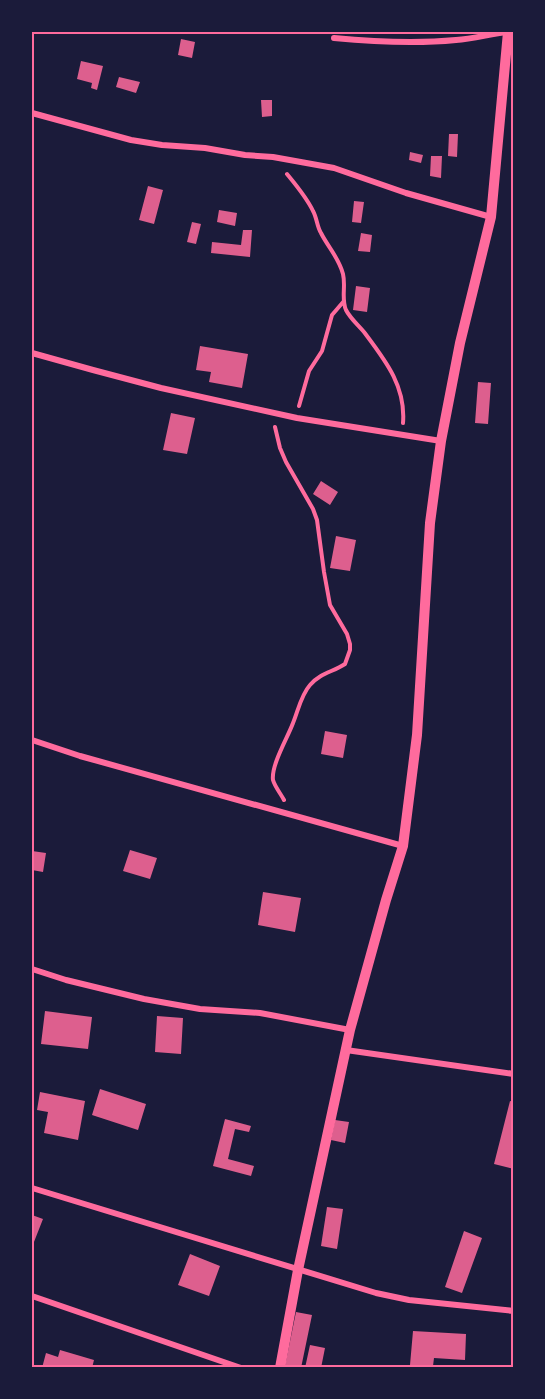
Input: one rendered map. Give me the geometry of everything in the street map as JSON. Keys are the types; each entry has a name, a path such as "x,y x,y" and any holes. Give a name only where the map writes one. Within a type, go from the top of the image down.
{"street":[{"path":"280,1368 298,1270 350,1030 403,846 417,735 430,523 441,441 460,344 490,217 508,32 458,40 420,42 387,43 334,38"},
{"path":"32,113 131,140 297,160 334,168 406,193 490,217"},
{"path":"32,353 127,379 272,413 441,441"},
{"path":"32,740 80,756 403,846"},
{"path":"32,969 66,980 144,999 200,1009 260,1013 350,1030"},
{"path":"346,1050 513,1074"},
{"path":"32,1188 376,1293 409,1300 513,1311"},
{"path":"32,1296 241,1368"}],"path":[{"path":"273,157 308,202 321,234 333,251 344,278 344,300 347,312 363,331 398,385 404,411 402,435"},
{"path":"297,418 309,371 322,351 332,315 344,300"},
{"path":"272,413 280,448 317,520 330,605 347,634 350,644 345,664 324,673 310,685 280,752 273,780 294,816"}],"building":[{"path":"181,39 195,42 192,58 178,55"},
{"path":"81,61 103,66 97,90 91,88 92,83 77,79"},
{"path":"119,77 140,82 136,93 116,87"},
{"path":"261,100 272,100 272,116 262,117"},
{"path":"449,134 458,134 457,157 448,156"},
{"path":"410,152 423,155 421,163 409,160"},
{"path":"431,156 442,156 441,178 430,176"},
{"path":"148,186 163,190 154,224 139,220"},
{"path":"354,201 364,202 361,223 352,222"},
{"path":"219,210 237,213 235,226 217,222"},
{"path":"192,222 201,224 196,244 187,242"},
{"path":"243,230 252,230 250,257 211,253 212,242 241,245"},
{"path":"361,233 372,235 370,252 358,251"},
{"path":"356,286 370,288 367,312 353,310"},
{"path":"200,346 248,354 242,388 209,382 211,372 196,370"},
{"path":"478,382 491,383 488,424 475,423"},
{"path":"171,413 195,418 187,454 163,450"},
{"path":"321,481 338,492 330,505 313,494"},
{"path":"336,536 356,540 350,571 330,568"},
{"path":"325,731 347,735 343,758 321,754"},
{"path":"130,850 157,858 150,879 123,871"},
{"path":"32,851 46,853 43,872 32,870"},
{"path":"263,892 301,898 295,932 258,925"},
{"path":"45,1011 92,1017 88,1049 41,1044"},
{"path":"157,1016 183,1018 181,1054 155,1052"},
{"path":"100,1089 146,1104 138,1130 92,1115"},
{"path":"40,1092 85,1101 78,1140 44,1133 48,1112 37,1110"},
{"path":"510,1101 514,1102 514,1169 494,1164"},
{"path":"225,1119 251,1126 249,1132 235,1129 228,1159 254,1166 251,1176 213,1166"},
{"path":"335,1120 349,1122 345,1143 331,1140"},
{"path":"327,1207 343,1209 337,1249 321,1246"},
{"path":"32,1215 43,1219 32,1247"},
{"path":"464,1231 482,1238 462,1293 445,1287"},
{"path":"190,1254 220,1266 209,1296 178,1285"},
{"path":"296,1312 312,1315 301,1368 285,1366"},
{"path":"413,1331 466,1334 465,1360 434,1358 433,1366 410,1365"},
{"path":"310,1345 325,1348 321,1368 305,1368"},
{"path":"60,1350 94,1360 92,1368 42,1368 46,1353 58,1357"}]}
